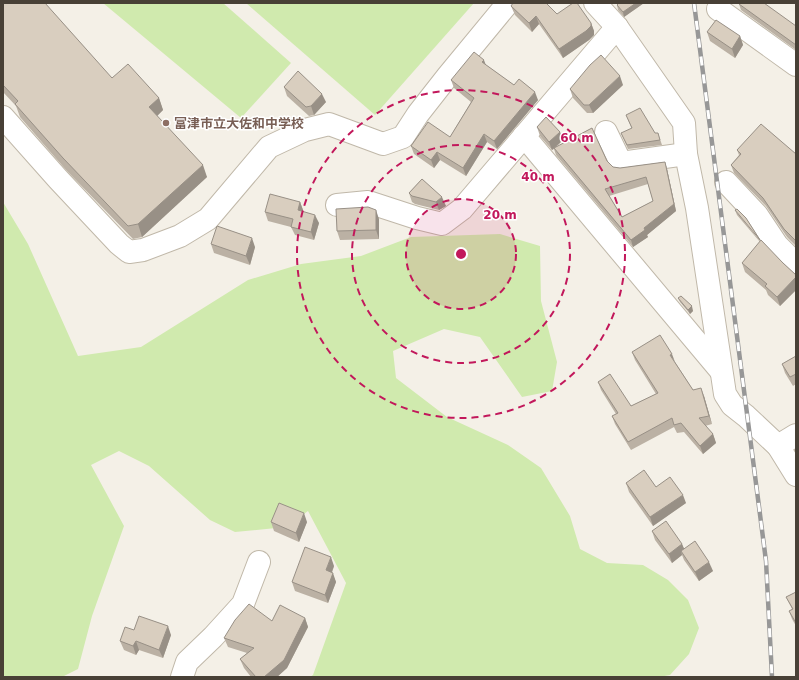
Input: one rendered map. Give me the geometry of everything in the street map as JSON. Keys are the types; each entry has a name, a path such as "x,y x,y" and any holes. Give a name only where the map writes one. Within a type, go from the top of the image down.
{"street":[{"path":"3,117 58,179 119,244 129,252 143,250 180,236 208,219 269,147 305,130 329,124 382,144 403,137 437,89 508,3"},
{"path":"595,3 617,27 684,123 686,154 697,208 725,394 732,405 746,416 787,440 796,475"},
{"path":"718,9 796,65"},
{"path":"337,205 368,202 417,218 442,224 462,209 617,27"},
{"path":"606,132 621,163 686,154"},
{"path":"524,136 721,372"},
{"path":"726,182 757,215 778,245 795,264 796,262"},
{"path":"182,677 187,662 213,637 243,604 259,562"}],"green space":[{"path":"103,3 223,3 291,63 241,118"},
{"path":"246,3 474,3 375,115"},
{"path":"3,202 28,244 78,356 141,347 248,280 301,264 361,256 411,237 500,234 540,246 541,301 557,362 552,391 522,397 480,337 444,329 393,351 396,378 447,417 508,445 541,468 570,516 580,549 607,563 643,565 668,580 688,600 699,628 689,654 670,675 659,677 310,677 313,675 346,583 308,511 286,527 235,532 210,520 149,466 119,451 91,465 124,526 92,616 78,669 62,677 3,677"}],"building":[{"path":"3,3 45,3 112,78 128,64 159,98 149,107 203,165 138,224 128,226 63,158 15,104 18,101 3,85"},
{"path":"513,3 546,3 557,14 573,3 577,3 591,23 591,26 559,49 536,16 529,23 511,6"},
{"path":"619,3 636,3 623,12 617,5"},
{"path":"764,3 796,26 796,45 739,4"},
{"path":"716,20 740,36 732,49 707,32"},
{"path":"474,52 484,60 482,62 514,85 519,79 535,92 494,141 484,134 463,168 437,152 431,160 411,146 428,122 450,137 474,98 451,80"},
{"path":"601,55 620,76 589,105 584,105 570,89 590,65"},
{"path":"298,71 322,94 311,106 306,107 284,87"},
{"path":"640,108 655,133 658,133 660,140 627,145 621,133 632,128 626,115"},
{"path":"546,117 560,132 549,142 537,127"},
{"path":"761,124 796,154 796,241 784,229 763,198 731,165 741,154 737,150"},
{"path":"592,128 607,161 613,167 620,168 665,162 674,204 644,228 645,230 631,240 554,148","holes":["646,177 653,201 622,217 605,189"]},
{"path":"422,179 442,197 436,202 412,196 409,193"},
{"path":"270,194 300,202 298,210 315,215 311,232 291,227 293,219 265,212"},
{"path":"368,207 376,210 376,230 337,231 336,209"},
{"path":"737,209 746,218 760,240 735,210"},
{"path":"217,226 252,238 246,256 211,244"},
{"path":"761,240 796,275 796,277 777,297 765,286 767,284 742,263"},
{"path":"681,296 692,306 688,310 678,298"},
{"path":"660,335 672,354 670,355 693,390 701,388 709,416 699,418 713,434 700,446 681,423 674,425 672,418 628,442 612,416 618,413 598,382 610,374 631,406 658,393 632,352"},
{"path":"796,356 796,374 790,377 782,364"},
{"path":"644,470 656,487 670,477 683,495 650,517 626,483"},
{"path":"279,503 304,513 296,533 271,522"},
{"path":"666,521 682,544 669,554 652,531"},
{"path":"695,541 709,562 695,572 681,551"},
{"path":"305,547 331,557 326,570 333,573 325,595 292,582"},
{"path":"796,592 796,623 789,611 793,609 786,597"},
{"path":"249,604 272,621 280,605 305,618 284,660 264,677 256,677 240,659 254,648 224,638 235,620"},
{"path":"139,616 168,626 159,650 136,641 133,646 120,641 125,627 134,630"}],"railway":[{"path":"694,3 766,561 772,677"}],"place":[{"name":"富津市立大佐和中学校","path":"166,123"}]}
